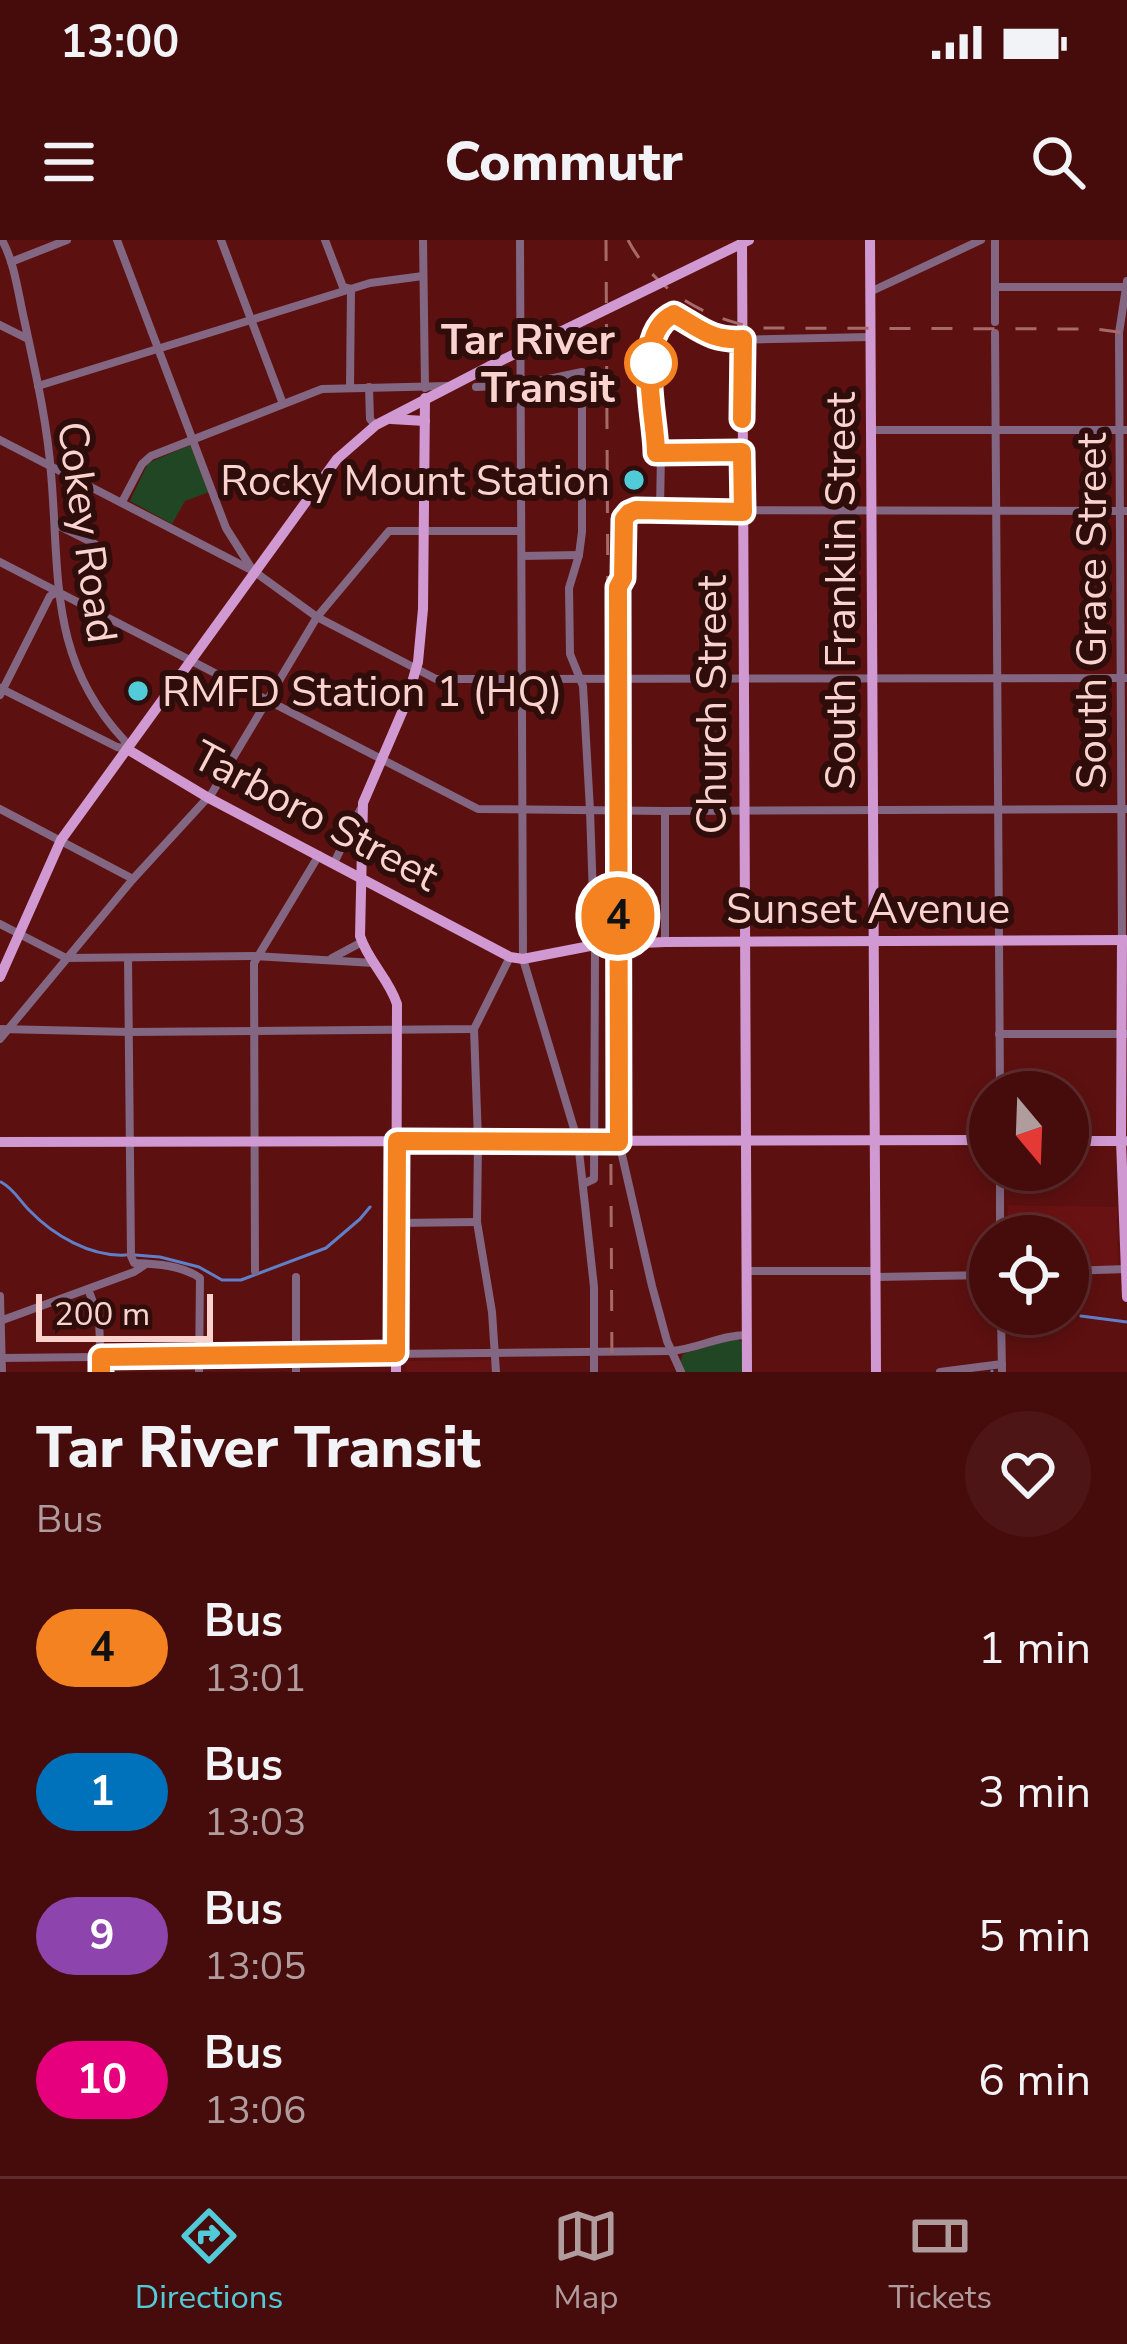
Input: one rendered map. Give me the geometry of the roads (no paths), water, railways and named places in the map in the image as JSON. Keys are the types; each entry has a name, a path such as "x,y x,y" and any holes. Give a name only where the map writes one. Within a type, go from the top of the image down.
{"main road":[{"name":"South Franklin Street","path":"870,240 876,1372"},
{"name":"Church Street","path":"744,244 747,1372"},
{"path":"0,977 61,840 338,460 425,392 449,386 744,244"},
{"path":"396,1372 399,1029 392,989 362,942 360,876 363,803 416,670 423,609 425,392"},
{"path":"382,422 425,421"},
{"name":"Tarboro Street","path":"128,749 207,797 516,958"},
{"path":"1124,940 1127,1297"},
{"name":"Sunset Avenue","path":"614,944 1124,940"},
{"path":"516,958 614,944"},
{"path":"0,1142 969,1140"},
{"path":"1089,1141 1124,1141"}],"street":[{"name":"Cokey Road","path":"2,240 38,386 51,466 57,592 71,658 128,749"},
{"path":"11,262 67,240"},
{"path":"117,240 226,528 255,572"},
{"path":"221,240 284,404"},
{"path":"325,240 344,287 351,289"},
{"path":"122,502 146,459 322,389 425,392 423,240"},
{"path":"520,240 523,811 516,958 578,1142 594,1287 594,1372"},
{"path":"872,291 980,240"},
{"path":"995,240 1000,1071"},
{"path":"38,386 351,289 423,276"},
{"path":"995,287 1126,285"},
{"name":"South Grace Street","path":"1124,940 1124,430 1119,333 1126,285"},
{"path":"350,387 351,289"},
{"path":"0,325 28,339"},
{"path":"696,328 721,339 872,337"},
{"path":"476,387 520,385 582,372 582,532 569,588 570,654 583,686 608,1142 681,1372"},
{"path":"369,387 370,419 382,422"},
{"path":"873,430 1124,430"},
{"path":"0,440 255,572 317,617 436,679 1124,678"},
{"path":"660,510 658,453 742,452"},
{"path":"583,1184 594,1180 608,1142 620,678 618,587 623,578 624,519 632,511 660,510 1124,511"},
{"path":"55,524 95,544"},
{"path":"205,546 222,542 226,528"},
{"path":"2,1033 212,793 317,617 389,531 521,531"},
{"path":"522,556 579,555"},
{"path":"0,562 478,809 1124,809"},
{"path":"1,691 50,596 57,592"},
{"name":"Tarboro Street","path":"1,691 128,749"},
{"path":"334,862 363,803"},
{"path":"0,809 134,879"},
{"path":"665,812 665,942"},
{"path":"255,1270 254,963 319,855"},
{"path":"0,924 66,958 260,956 375,964"},
{"path":"330,959 362,942"},
{"path":"128,958 130,1256 134,1263 198,1276 200,1372"},
{"path":"496,1372 477,1222 473,1029 516,958"},
{"path":"2,1033 473,1029"},
{"path":"999,1034 1125,1034"},
{"path":"395,1223 477,1222"},
{"path":"0,1320 134,1272 147,1263"},
{"path":"1089,1270 1127,1269"},
{"path":"747,1271 969,1274"},
{"path":"296,1277 296,1372"},
{"path":"88,1289 99,1318 101,1372"},
{"path":"0,1296 2,1372"},
{"path":"2,1358 671,1351 747,1334"},
{"path":"940,1372 1002,1368 1001,1335"}],"waterway":[{"path":"1,1182 61,1236 99,1252 126,1255"},
{"path":"135,1255 199,1267 222,1280 241,1280 326,1248 370,1207"},
{"path":"1089,1317 1127,1322"}],"railway":[{"path":"606,240 612,1372"},
{"path":"628,240 652,273 683,299 719,317 758,328 1127,333"}],"place":[{"name":"Tar River Transit","path":"651,363"},
{"name":"Rocky Mount Station","path":"634,480"},
{"name":"RMFD Station 1 (HQ)","path":"138,691"}]}
